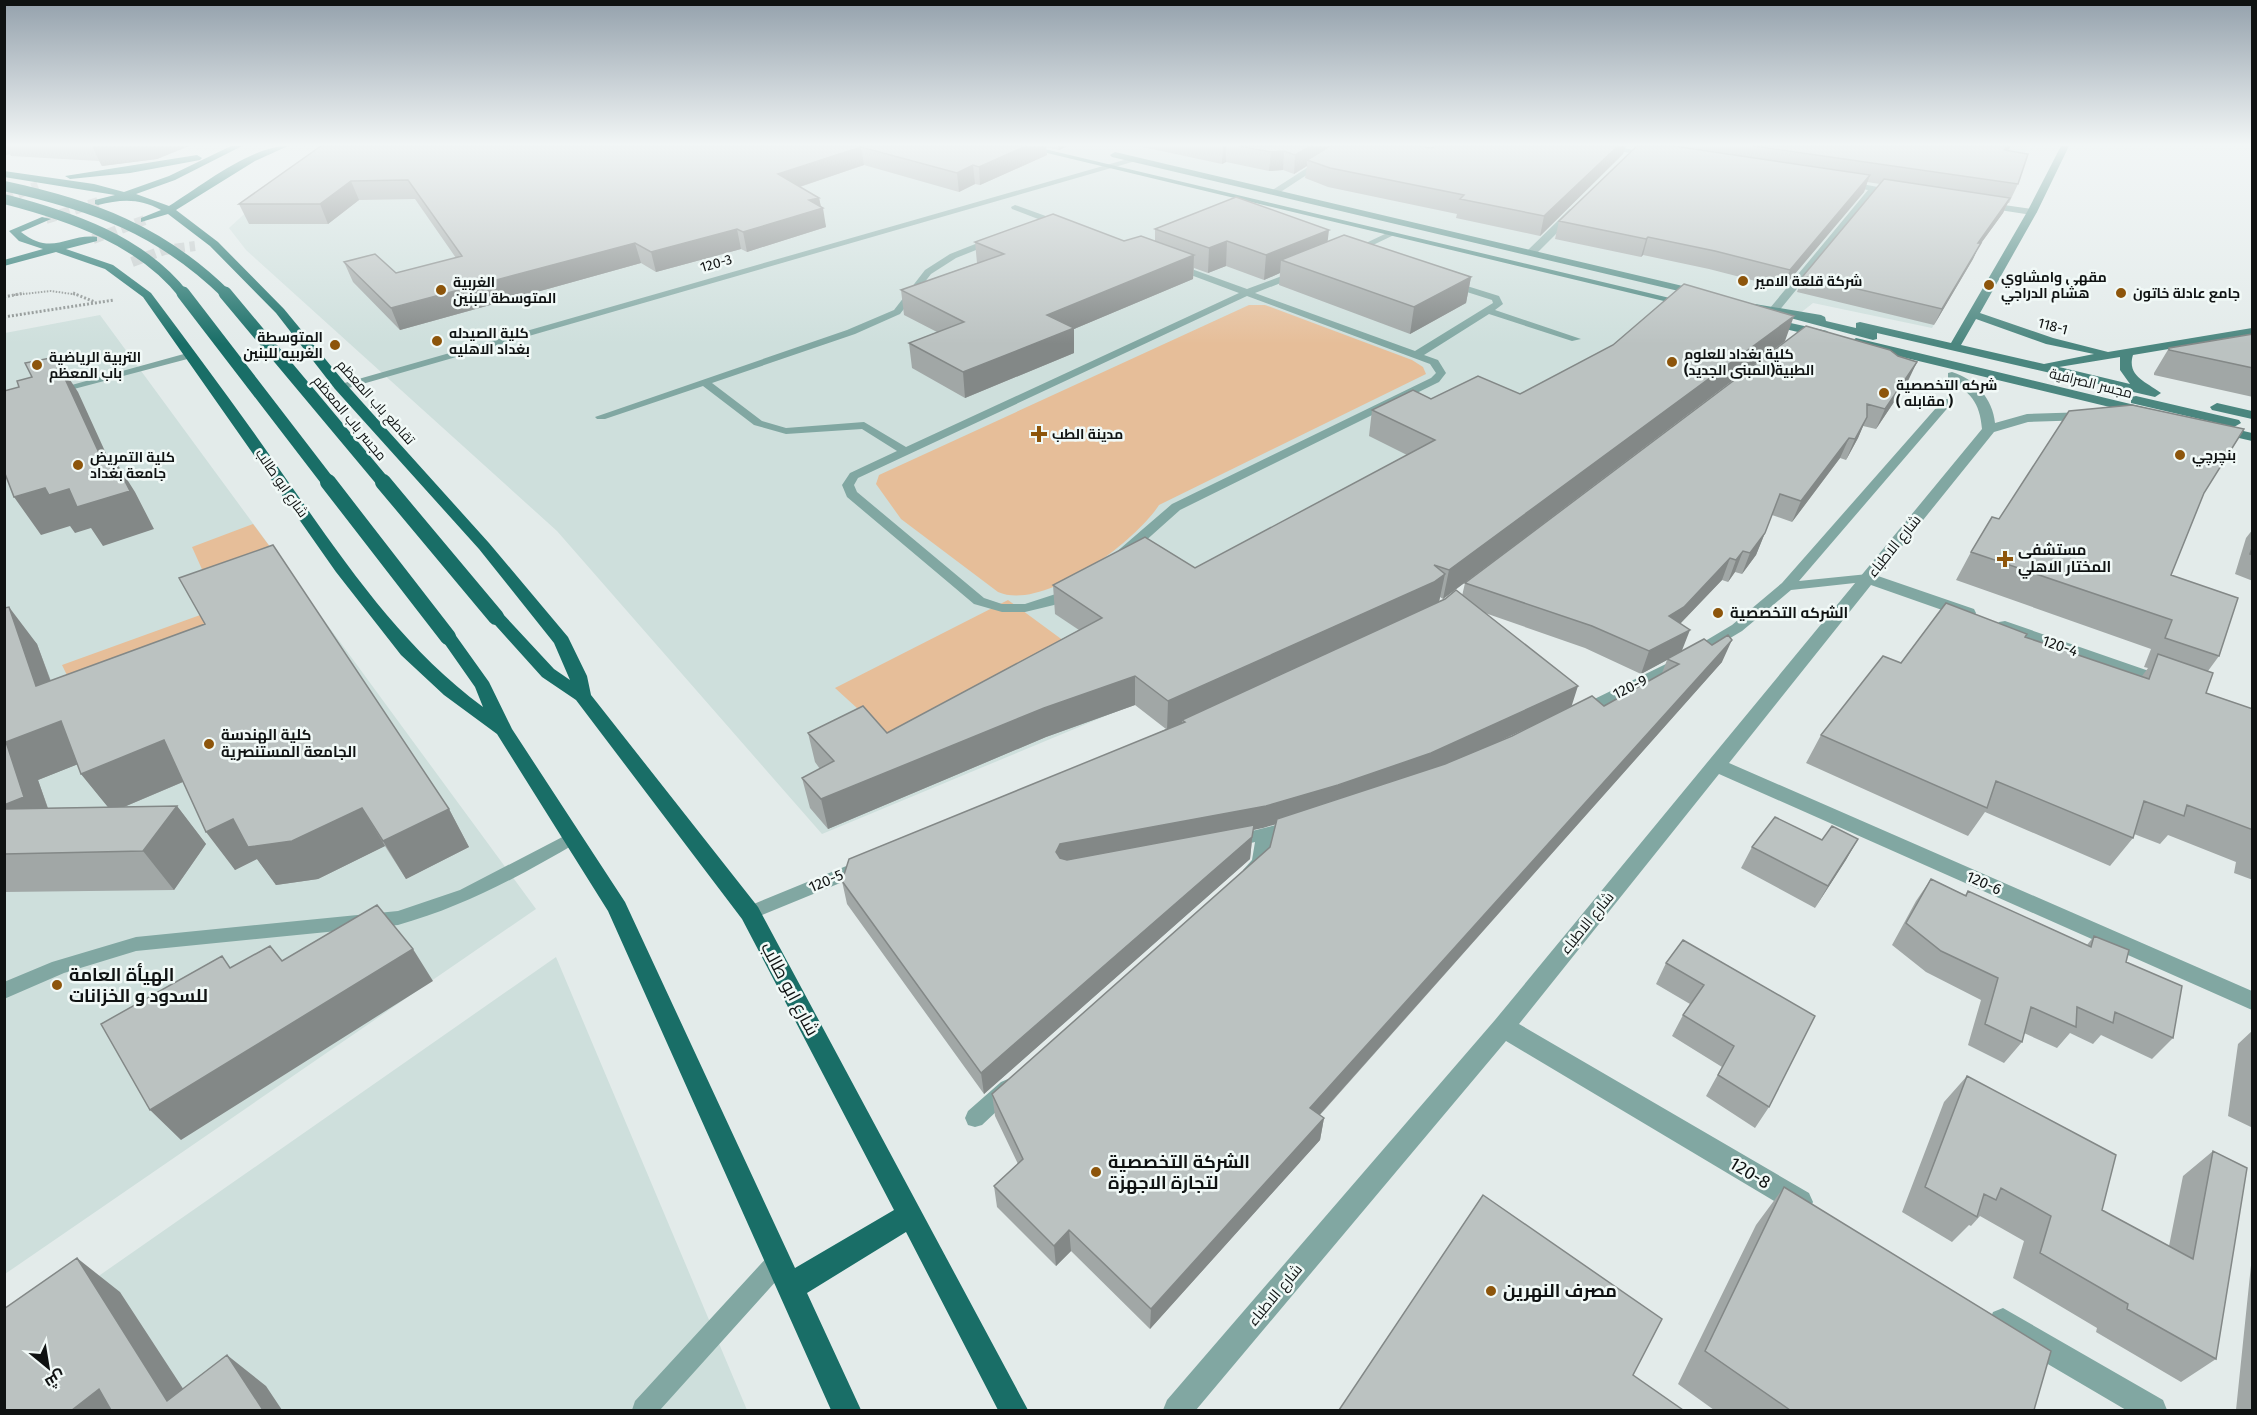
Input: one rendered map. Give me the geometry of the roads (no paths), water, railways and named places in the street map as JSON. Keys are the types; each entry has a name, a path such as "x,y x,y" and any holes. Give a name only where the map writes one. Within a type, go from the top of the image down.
{"main road":[{"name":"شارع ابو طالب","path":"45,212 95,228 132,248 166,273 448,637 483,686 503,730 617,908 846,1410"},
{"name":"مجسر باب المعظم","path":"101,212 114,216 166,242 199,266 228,296 496,617"},
{"path":"145,220 164,212"},
{"name":"تقاطع باب المعظم","path":"172,212 218,248 280,311 340,386 484,546 550,626 571,658 582,696"},
{"path":"1295,212 1702,307"},
{"path":"1364,212 1715,296"},
{"path":"1955,346 2032,212"},
{"path":"9,233 46,219"},
{"name":"شارع ابو طالب","path":"4,222 9,233 33,243 124,271 147,295 342,568 407,651 450,691 503,730"},
{"path":"4,262 93,238"},
{"path":"195,246 218,248"},
{"path":"1748,309 1774,310 1955,346 2253,415"},
{"path":"1748,309 1803,335 1952,376 2156,426"},
{"path":"1748,309 1925,353"},
{"name":"118-1","path":"1973,314 2050,341 2089,350 2128,353"},
{"name":"118-1","path":"2040,366 2253,332"},
{"name":"مجسر الصرافية","path":"1925,353 2253,428"},
{"name":"مجسر الصرافية","path":"1925,353 2253,437"},
{"path":"2128,353 2124,361 2126,370 2148,391"},
{"path":"2210,439 2253,450"},
{"name":"شارع ابو طالب","path":"496,617 548,673 582,696 750,913 1014,1410"},
{"path":"790,1287 910,1215"}],"street":[{"name":"120-3","path":"340,386 952,212"},
{"path":"1532,252 1574,212"},
{"path":"1774,310 1856,212"},
{"path":"1952,376 1970,386 1984,400 1989,429 2027,418 2076,415 2134,421"},
{"name":"شارع الاطباء","path":"1178,1410 1503,1027 1989,429"},
{"name":"120-4","path":"1868,578 2187,690"},
{"name":"120-6","path":"1716,765 2253,1001"},
{"name":"120-8","path":"1503,1027 1823,1216"},
{"path":"1978,1307 2153,1410"}],"lane":[{"path":"1028,212 1068,227"},
{"path":"1025,227 1046,219"},
{"path":"601,417 851,332 897,312 928,272 953,256 1005,235"},
{"path":"1341,256 1390,235"},
{"path":"1351,252 1362,255"},
{"path":"1112,564 1176,507 1441,374 1438,366 1415,356 1169,264"},
{"path":"1086,585 1046,603 1013,609 989,606 979,601 851,494 848,485 854,476 1248,292 1310,268"},
{"path":"1415,356 1498,304 1496,298 1440,280"},
{"path":"1490,311 1576,339"},
{"path":"1789,344 1803,335"},
{"path":"48,393 191,355"},
{"path":"704,382 758,423 786,431 864,425 906,452"},
{"name":"120-9","path":"1564,720 1676,665 1729,633 1787,586 1947,402"},
{"path":"1787,586 1868,578"},
{"path":"1218,844 1264,836 1308,823"},
{"path":"1242,879 1260,863 1264,836"},
{"path":"4,991 59,967 136,944 398,918 434,910 463,898 572,838"},
{"name":"120-5","path":"750,913 870,863"},
{"path":"975,1118 1019,1078"},
{"path":"644,1410 778,1262"}],"tunnel":[{"path":"46,219 67,212"},
{"path":"93,239 145,220"},
{"path":"132,262 164,250 195,246"}],"place":[{"name":"شركة قلعة الامير","path":"1743,281"},
{"name":"مقهى وامشاوي هشام الدراجي","path":"1989,285"},
{"name":"الغربية المتوسطة للبنين","path":"441,290"},
{"name":"جامع عادلة خاتون","path":"2121,293"},
{"name":"كلية الصيدله بغداد الاهليه","path":"437,341"},
{"name":"المتوسطة الغربيه للبنين","path":"335,345"},
{"name":"كلية بغداد للعلوم الطبية(المبنى الجديد)","path":"1672,362"},
{"name":"التربية الرياضية باب المعظم","path":"37,365"},
{"name":"شركه التخصصية ( مقابله )","path":"1884,393"},
{"name":"مدينة الطب","path":"1039,434"},
{"name":"بنچرچي","path":"2180,455"},
{"name":"كلية التمريض جامعة بغداد","path":"78,465"},
{"name":"مستشفى المختار الاهلي","path":"2005,559"},
{"name":"الشركه التخصصية","path":"1718,613"},
{"name":"كلية الهندسة الجامعة المستنصرية","path":"209,744"},
{"name":"الهيأة العامة للسدود و الخزانات","path":"57,985"},
{"name":"الشركة التخصصية لتجارة الاجهزة","path":"1096,1172"},
{"name":"مصرف النهرين","path":"1491,1291"}]}
